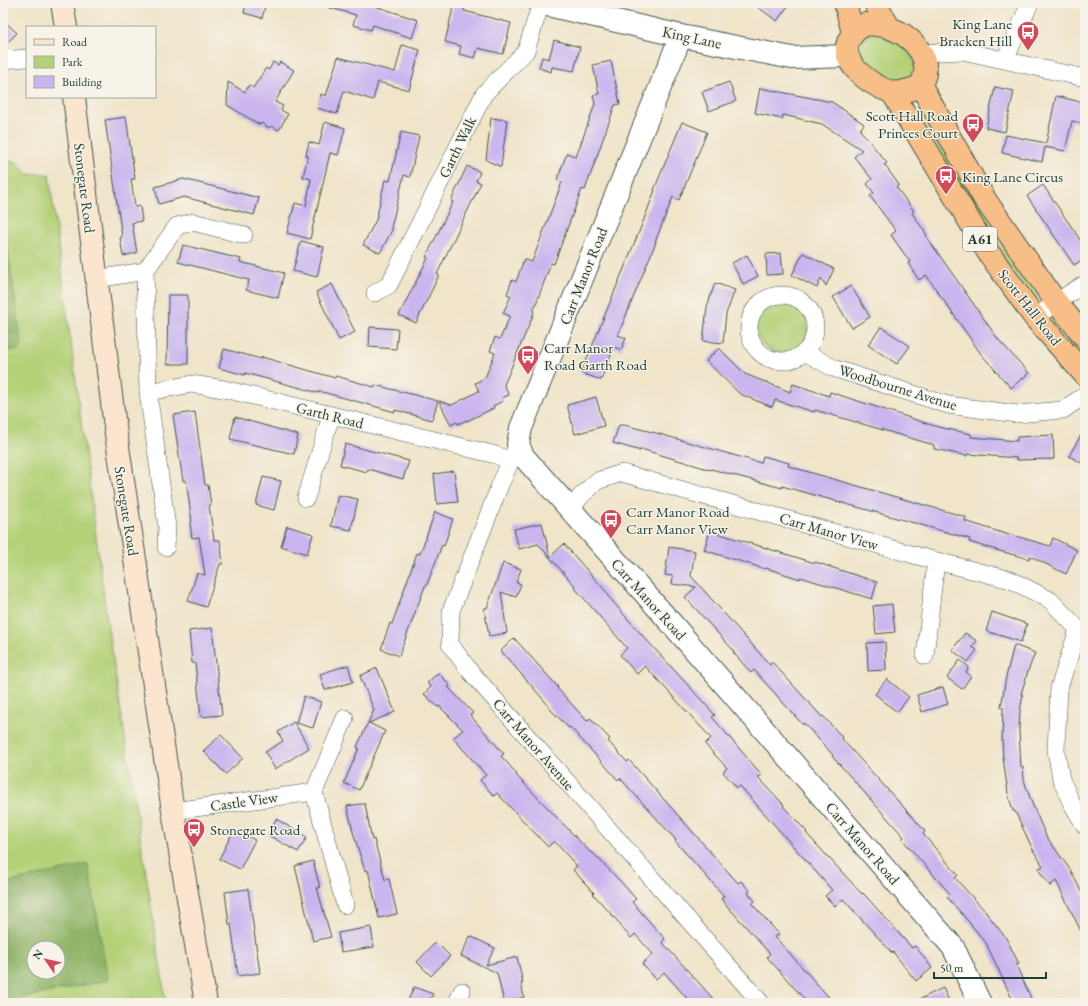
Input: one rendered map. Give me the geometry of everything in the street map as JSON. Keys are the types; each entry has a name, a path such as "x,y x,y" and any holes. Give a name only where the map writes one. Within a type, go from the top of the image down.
{"highway":[{"path":"845,3 853,33"},
{"path":"875,3 889,27"},
{"path":"865,24 889,27 910,40 917,46 922,54 925,64 925,74 921,86 905,91 892,92 870,82 856,70 847,56 847,44 853,33 865,24"},
{"name":"Scott Hall Road","path":"921,86 984,198 1056,302 1085,337"},
{"name":"Scott Hall Road","path":"892,92 988,252 1035,318 1085,375"}],"main road":[{"path":"62,3 66,26"},
{"name":"Stonegate Road","path":"74,98 115,427 173,811 206,1003"}],"street":[{"name":"King Lane","path":"540,3 681,36 792,58 847,56"},
{"name":"Garth Walk","path":"375,293 390,285 484,94 526,51 540,3"},
{"path":"1005,60 1030,3"},
{"name":"Carr Manor Road","path":"681,36 524,421 514,452 523,456 678,630 953,947 980,1003"},
{"path":"922,54 963,51 1085,78"},
{"path":"3,60 26,58"},
{"path":"166,547 167,527 148,392 145,271 177,226 193,222 244,235"},
{"path":"96,279 145,271"},
{"path":"1035,318 1056,302 1085,284"},
{"name":"Woodbourne Avenue","path":"805,352 833,368 948,405 1017,414 1063,410 1085,395"},
{"name":"Garth Road","path":"148,392 192,384 224,389 496,455 514,452"},
{"path":"306,498 331,416"},
{"name":"Carr Manor Avenue","path":"514,452 451,611 450,644 469,670 761,1003"},
{"name":"Carr Manor View","path":"570,510 581,496 597,481 622,473 936,561 1010,580 1050,600 1082,631"},
{"path":"925,656 936,561"},
{"path":"1082,631 1059,688 1056,750 1062,779 1071,802 1085,826"},
{"path":"345,718 314,792 345,905"},
{"name":"Castle View","path":"173,811 314,792"}],"green space":[{"path":"875,33 905,45 915,64 911,73 906,78 896,79 886,77 867,64 861,56 859,48 863,40"},
{"path":"926,113 1039,295 1036,300 1005,261 919,117"},
{"path":"3,161 17,162 27,174 49,174 107,621 166,1003 3,1003"},
{"path":"3,216 22,347 18,350 3,351"},
{"path":"777,301 787,301 801,308 808,322 808,332 801,346 787,353 777,353 767,349 760,342 756,332 756,322 760,312 767,305"},
{"path":"1055,316 1085,350 1085,363 1051,321"},
{"path":"88,864 108,980 3,1002 3,884"}],"building":[{"path":"246,3 266,3 262,18 244,13"},
{"path":"328,3 379,3 378,7 418,20 412,38 373,25 371,30 353,25 356,15 327,7"},
{"path":"752,3 790,3 777,21"},
{"path":"454,4 465,7 464,11 511,23 503,54 478,48 475,58 459,54 461,46 445,42"},
{"path":"3,20 17,33 3,47"},
{"path":"554,40 580,47 574,71 552,67 551,72 539,68 542,57 549,59"},
{"path":"402,45 420,50 409,90 378,82 373,100 344,91 337,114 317,108 321,94 326,96 338,57 395,72"},
{"path":"611,61 620,104 615,105 585,190 582,189 554,264 551,263 533,312 534,313 504,385 509,395 502,398 503,401 493,406 494,408 467,421 458,424 457,422 451,425 439,401 452,405 479,391 475,383 485,378 495,353 490,351 495,337 500,339 510,316 503,313 511,296 507,294 512,280 516,282 524,259 532,262 562,182 557,180 567,153 576,157 595,104 593,95 599,94 593,65"},
{"path":"273,62 278,65 280,62 294,70 275,102 283,106 281,110 288,114 279,130 271,126 269,128 261,123 260,125 227,105 228,82 245,92 249,85 253,88 266,68 269,70"},
{"path":"729,82 736,101 709,111 702,92"},
{"path":"995,87 1014,91 1005,132 986,128"},
{"path":"760,88 832,102 864,124 860,130 887,163 885,165 884,164 899,185 896,187 914,211 912,213 927,235 926,236 998,339 1029,373 1011,388 981,354 926,275 919,280 908,263 910,262 891,235 896,231 870,196 874,193 867,184 872,179 854,157 862,150 822,124 783,115 782,119 755,113"},
{"path":"1056,96 1085,103 1085,124 1072,121 1065,151 1045,147 1042,162 1002,153 1006,135 1046,143"},
{"path":"126,117 135,179 131,179 135,207 140,206 142,221 132,223 137,253 123,256 120,238 122,237 105,120"},
{"path":"491,118 507,120 501,167 486,160"},
{"path":"325,122 345,128 338,155 330,153 310,239 287,233 295,203 306,206 311,179 303,177 308,156 306,155 309,142 319,145"},
{"path":"682,122 707,132 679,200 673,197 618,335 626,338 621,350 614,347 601,380 581,373 643,222 654,190"},
{"path":"401,132 419,136 410,177 404,175 391,228 393,228 380,253 363,245 376,220 385,180 390,181"},
{"path":"467,166 480,172 476,181 481,183 437,274 439,275 416,323 399,315 428,258 426,257 453,202 451,201"},
{"path":"183,179 259,198 254,215 184,197 159,204 155,187"},
{"path":"1043,185 1085,247 1085,258 1074,265 1027,196"},
{"path":"301,241 324,247 317,277 293,271"},
{"path":"183,245 241,259 240,262 284,273 278,298 246,290 249,280 178,262"},
{"path":"781,253 783,274 767,275 766,254"},
{"path":"803,253 834,269 826,286 821,278 817,288 792,275"},
{"path":"747,255 758,276 743,284 732,263"},
{"path":"715,283 735,290 726,314 723,343 703,341 707,307"},
{"path":"332,284 355,332 339,340 316,292"},
{"path":"851,286 870,317 852,328 833,297"},
{"path":"168,295 188,295 188,364 167,364"},
{"path":"370,327 398,329 396,349 369,347"},
{"path":"881,327 910,346 897,364 868,345"},
{"path":"719,348 745,374 790,392 793,384 829,396 830,392 938,427 971,434 971,437 1017,441 1017,437 1053,435 1054,459 1017,460 1017,458 967,454 967,456 934,449 934,445 815,410 814,412 775,400 772,407 740,394 706,361"},
{"path":"224,349 261,359 262,357 335,378 336,376 374,387 375,385 438,401 432,420 395,410 395,412 319,391 319,393 245,373 245,375 219,368"},
{"path":"596,397 604,426 575,434 567,405"},
{"path":"195,412 205,485 208,485 211,505 209,505 214,540 220,540 223,564 220,564 206,607 188,601 197,573 205,575 199,537 192,538 190,523 192,522 186,480 183,481 173,415"},
{"path":"235,417 298,435 294,454 230,439"},
{"path":"619,425 656,433 761,463 763,456 789,463 788,466 966,517 965,521 1009,535 1050,546 1053,538 1077,550 1066,574 1030,556 1029,559 969,542 970,539 782,486 782,488 711,470 641,449 641,451 613,443"},
{"path":"1085,428 1085,465 1069,456"},
{"path":"345,444 409,461 403,479 368,469 367,472 340,465"},
{"path":"454,471 458,502 437,504 434,474"},
{"path":"263,477 281,481 274,510 256,505"},
{"path":"338,495 358,499 351,530 331,526"},
{"path":"435,512 453,519 444,546 442,545 426,587 425,586 399,656 381,649 390,623 392,624 417,553 420,554"},
{"path":"542,523 550,557 564,544 633,625 715,715 712,717 762,775 758,777 784,805 783,806 807,832 806,833 862,894 863,893 912,948 915,946 932,968 916,981 893,952 892,953 843,899 835,906 825,896 832,890 740,786 737,788 723,772 727,768 705,744 711,738 645,666 637,674 620,655 627,648 538,544 519,549 514,529"},
{"path":"287,526 313,534 307,554 281,546"},
{"path":"710,531 877,582 872,599 704,550"},
{"path":"669,547 695,551 691,576 770,665 772,662 822,717 823,716 925,831 923,834 958,875 955,878 984,910 1006,938 1019,964 1016,965 1031,998 1021,1003 1014,1003 986,943 947,897 950,894 902,839 904,837 832,756 833,755 804,723 803,725 754,670 751,673 733,652 734,651 685,597 696,587 672,584 673,576 665,575"},
{"path":"503,563 521,569 516,582 521,584 516,597 501,592 507,633 489,636 484,608 487,608"},
{"path":"892,604 895,632 876,634 873,606"},
{"path":"992,612 1027,624 1021,642 986,631"},
{"path":"212,628 222,715 201,717 195,663 192,663 189,631"},
{"path":"965,633 977,641 972,647 977,650 968,662 952,650"},
{"path":"514,638 587,721 590,718 610,739 608,741 627,762 629,760 738,883 741,881 750,891 748,893 755,901 752,904 779,934 775,937 834,1003 808,1003 767,957 770,954 721,899 724,896 675,841 676,840 620,778 618,780 570,727 569,728 548,707 549,706 501,651"},
{"path":"885,642 886,670 868,671 867,643"},
{"path":"1014,645 1035,653 1021,694 1023,695 1019,730 1021,768 1023,767 1024,780 1031,801 1046,836 1071,871 1085,899 1085,939 1056,881 1050,886 1038,869 1043,866 1032,848 1015,811 1013,811 1008,793 1003,758 1003,707 1001,707 1006,677"},
{"path":"960,660 969,667 966,672 971,676 962,689 947,678"},
{"path":"348,665 353,682 325,690 320,674"},
{"path":"377,668 395,712 369,723 385,731 359,790 344,783 359,748 357,747 374,710 360,676"},
{"path":"438,673 450,685 448,687 473,713 470,715 504,754 501,756 517,774 516,775 636,899 632,902 665,939 662,942 717,1003 691,1003 664,972 656,979 642,964 653,954 635,934 631,938 621,927 622,926 573,870 577,866 554,841 548,847 497,793 494,796 480,780 486,775 453,738 463,730 439,706 438,707 424,694 431,687 427,683"},
{"path":"887,679 909,697 897,712 875,694"},
{"path":"943,687 948,704 922,712 917,695"},
{"path":"304,696 321,702 313,728 296,723"},
{"path":"294,722 309,748 275,769 265,752 283,741 278,732"},
{"path":"221,735 243,758 226,774 203,751"},
{"path":"365,804 372,840 374,839 385,880 389,879 397,914 379,918 368,870 365,871 347,806"},
{"path":"276,819 307,837 298,852 268,835"},
{"path":"234,830 255,840 240,869 219,859"},
{"path":"313,861 320,888 317,888 331,937 313,941 295,866"},
{"path":"248,889 260,973 238,976 225,892"},
{"path":"371,927 374,947 341,952 338,933"},
{"path":"470,936 495,948 486,965 517,957 523,983 521,983 524,997 504,1002 497,973 461,956"},
{"path":"436,942 450,956 431,976 417,962"},
{"path":"414,987 433,994 430,1003 407,1003"},
{"path":"943,988 950,1003 912,1003"}],"place":[{"name":"King Lane Bracken Hill","path":"1028,52"},
{"name":"Scott Hall Road Princes Court","path":"973,144"},
{"name":"King Lane Circus","path":"946,196"},
{"name":"Carr Manor Road Garth Road","path":"528,376"},
{"name":"Carr Manor Road Carr Manor View","path":"611,540"},
{"name":"Stonegate Road","path":"194,848"}]}
